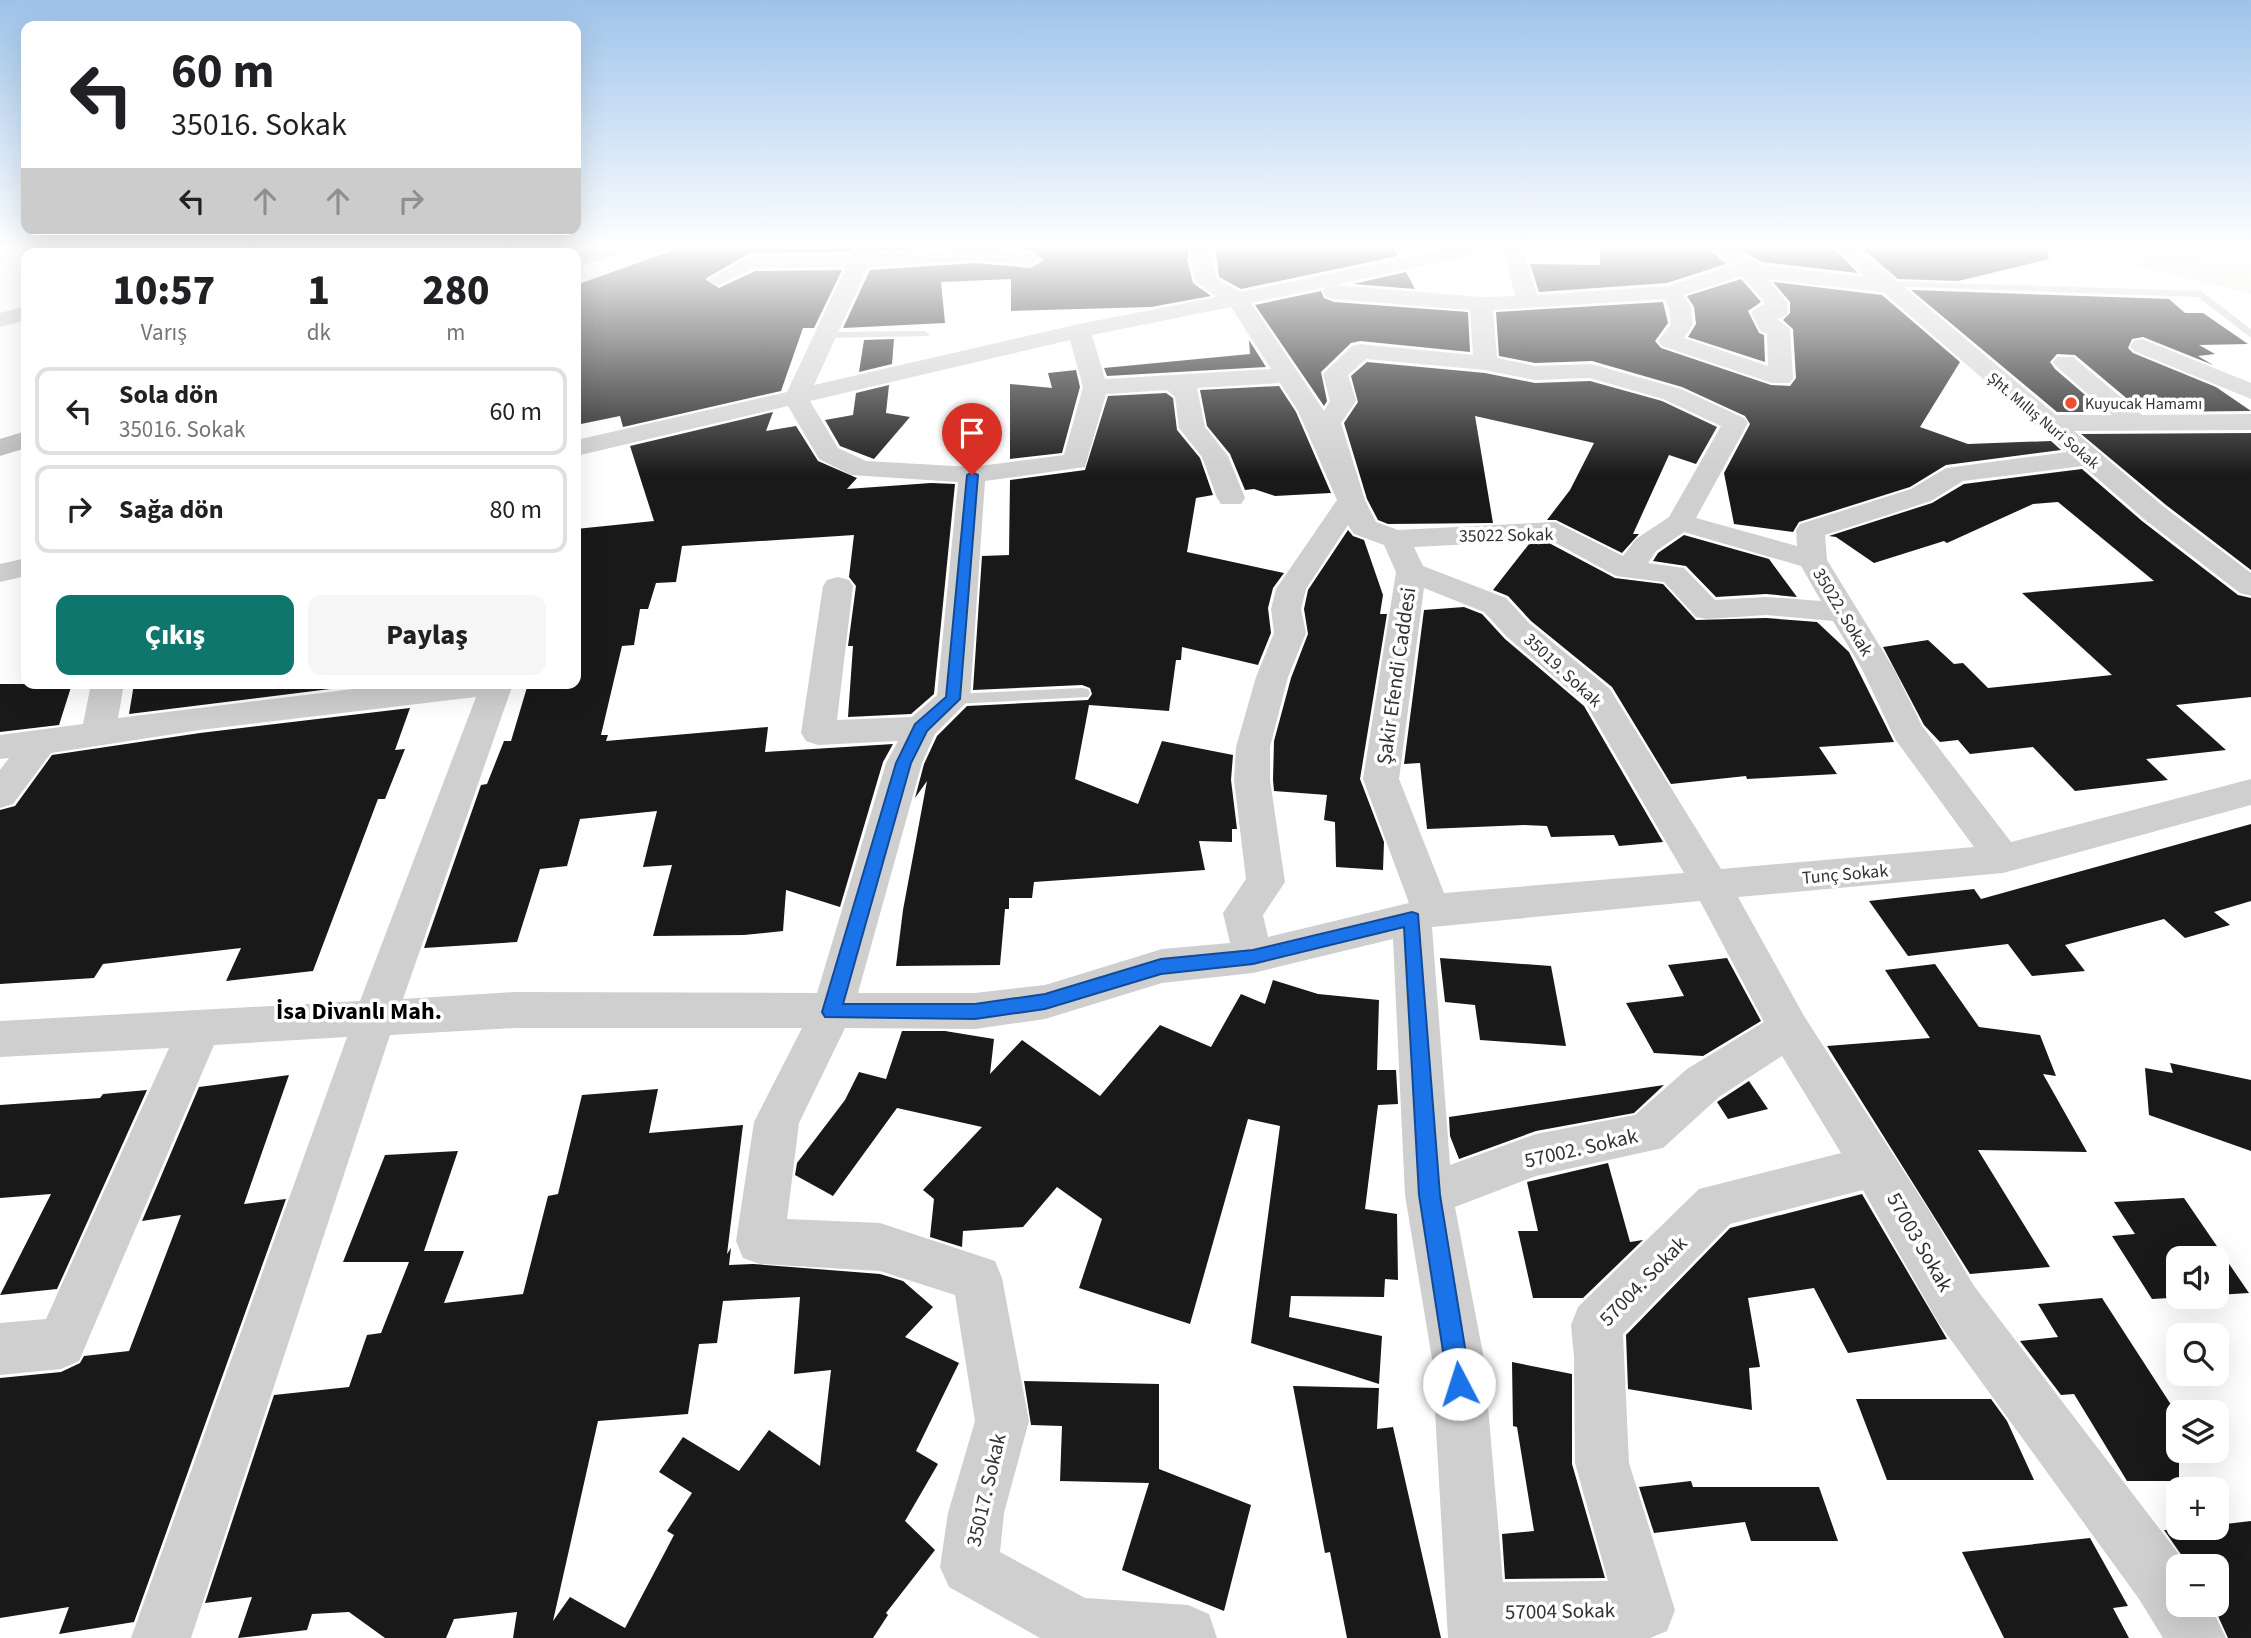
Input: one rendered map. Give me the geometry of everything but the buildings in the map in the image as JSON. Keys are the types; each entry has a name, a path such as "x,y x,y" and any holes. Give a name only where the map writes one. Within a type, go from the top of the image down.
{"main road":[{"path":"0,448 21,441"}],"street":[{"path":"796,398 833,322"},
{"path":"581,447 1120,322"},
{"path":"1251,322 1284,375 1311,411 1364,528 1404,555"},
{"path":"1482,322 1485,363"},
{"path":"1682,322 1671,341 1782,378 1778,329 1769,327 1767,322"},
{"name":"Şht. Mıllış Nuri Sokak","path":"1932,322 2154,513 2251,587"},
{"path":"796,398 828,453 861,469 972,475 1076,461 1095,387 1079,331"},
{"path":"2142,346 2251,392"},
{"path":"1352,499 1328,423 1343,401 1335,374 1360,351 1485,363 1535,373 1591,371 1671,394 1735,423 1680,522 1646,545 1627,570"},
{"path":"1671,394 1698,351"},
{"path":"2065,362 2134,422"},
{"path":"1095,387 1284,375"},
{"path":"1184,383 1178,385 1180,391 1187,392 1192,428 1215,456 1231,498"},
{"path":"2046,423 2251,422"},
{"name":"35022. Sokak","path":"2003,859 1907,731 1878,669 1812,560 1810,530 1921,495 1956,474 2087,457"},
{"path":"832,1012 904,763 921,728 953,699 972,475"},
{"path":"1253,957 1243,913 1266,882 1252,780 1252,747 1272,677 1290,633 1286,609 1291,589 1352,499"},
{"path":"1680,522 1812,560"},
{"name":"35022 Sokak","path":"1404,555 1555,531 1627,570 1673,574 1707,610 1766,606 1843,612"},
{"name":"35019. Sokak","path":"1404,555 1495,605 1518,630 1598,697 1711,885"},
{"name":"Şakir Efendi Caddesi","path":"1404,555 1381,779 1421,915 1429,1195 1458,1359 1476,1625"},
{"path":"0,573 21,568"},
{"path":"838,586 818,733 921,728"},
{"path":"98,732 106,689"},
{"path":"0,747 39,744 98,732 454,689"},
{"path":"161,1638 374,1020 493,689"},
{"path":"0,794 39,744"},
{"name":"Tunç Sokak","path":"0,1040 516,1010 975,1012 1045,1002 1161,967 1253,957 1421,915 2003,859 2246,800"},
{"name":"57003 Sokak","path":"1711,885 1789,1029 1956,1304 2160,1578 2196,1638"},
{"name":"35017. Sokak","path":"832,1012 777,1122 760,1241 880,1247 977,1278 1002,1422 976,1513 969,1567 1079,1627 1190,1637"},
{"path":"0,1349 61,1343 199,1029"},
{"name":"57002. Sokak","path":"1429,1195 1536,1155 1647,1133 1703,1083 1789,1029"},
{"name":"57004. Sokak","path":"1646,1610 1602,1463 1600,1357 1596,1325 1716,1205 1875,1167"},
{"name":"57004 Sokak","path":"1476,1625 1646,1610"}],"lane":[{"path":"2236,322 2251,335"},
{"path":"827,335 924,334"},
{"path":"953,699 1082,693"}],"place":[{"name":"Kuyucak Hamamı","path":"2071,403"}],"district":[{"name":"İsa Divanlı Mah.","path":"359,1011"}],"route":[{"path":"972,475 953,699 921,728 904,763 832,1012 975,1012 1045,1002 1161,967 1253,957 1412,919 1429,1195 1458,1359 1459,1384"}]}
